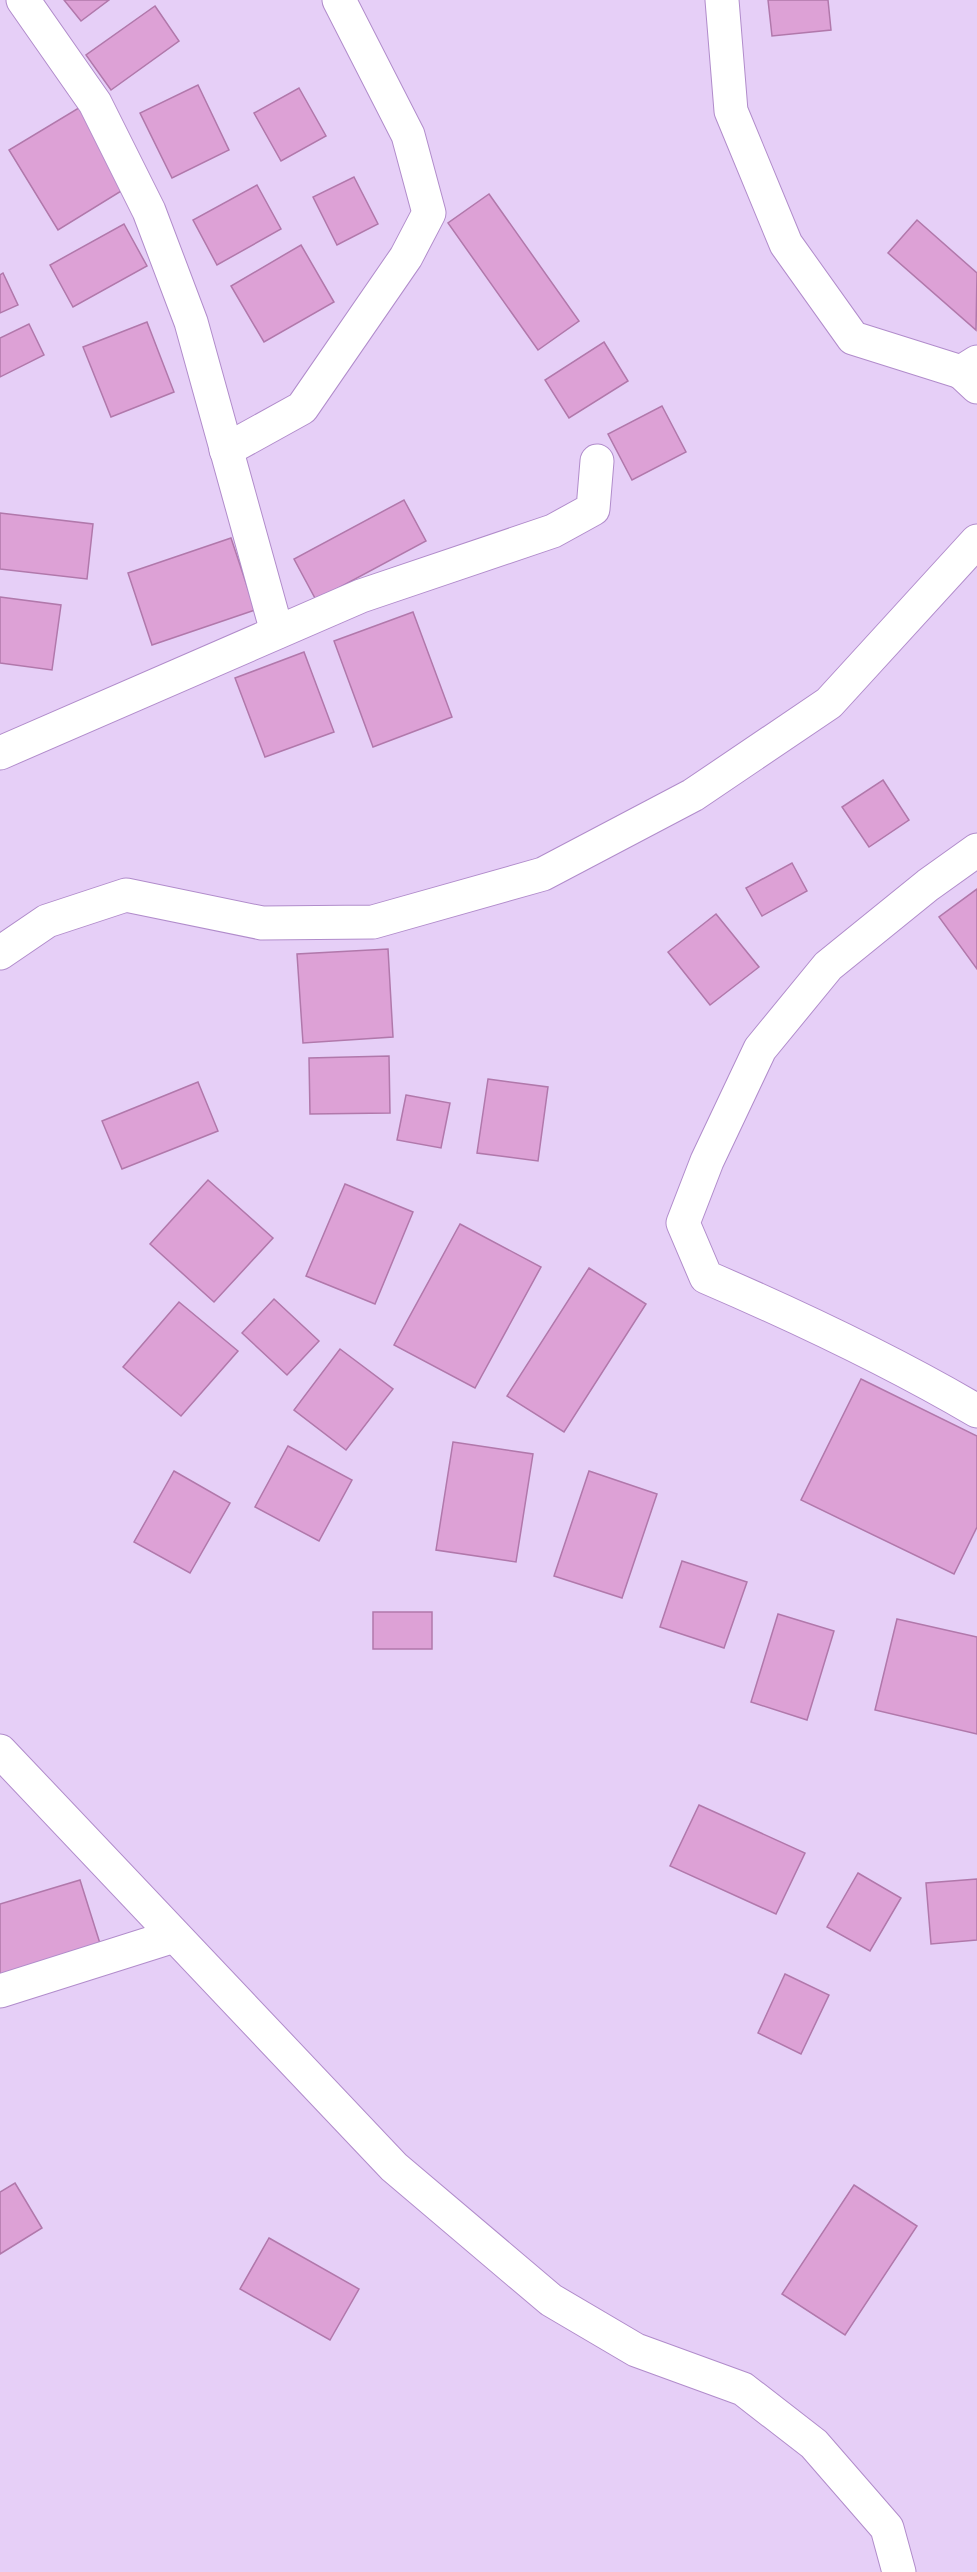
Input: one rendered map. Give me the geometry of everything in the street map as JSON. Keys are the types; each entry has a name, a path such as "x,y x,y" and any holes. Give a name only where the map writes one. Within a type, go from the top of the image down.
{"street":[{"path":"23,0 95,103 149,211 191,322 277,632"},
{"path":"226,450 302,408 406,257 429,213 408,135 339,0"},
{"path":"722,0 731,111 786,244 853,338 972,374"},
{"path":"0,753 361,596 552,531 593,509 597,460"},
{"path":"0,954 47,921 126,895 262,923 373,922 543,874 693,795 829,704 977,541"},
{"path":"977,850 928,885 828,966 760,1049 707,1161 683,1223 706,1278 789,1313 934,1386 977,1411"},
{"path":"0,1751 394,2167 551,2300 636,2350 743,2389 814,2445 887,2528 899,2572"},
{"path":"0,1991 174,1936"}],"building":[{"path":"64,0 109,0 81,21"},
{"path":"768,0 828,0 831,30 772,36"},
{"path":"155,6 179,41 111,90 86,55"},
{"path":"198,85 229,150 172,178 140,113"},
{"path":"299,88 326,136 281,161 254,113"},
{"path":"82,106 131,185 58,230 9,150"},
{"path":"354,177 378,224 337,245 313,197"},
{"path":"257,185 281,229 217,265 193,220"},
{"path":"489,194 579,321 538,350 448,223"},
{"path":"917,220 977,273 976,330 888,253"},
{"path":"124,224 147,266 73,307 50,265"},
{"path":"301,245 334,302 264,342 231,286"},
{"path":"3,273 18,305 0,313 0,275"},
{"path":"147,322 174,392 111,417 83,347"},
{"path":"29,324 44,355 0,377 0,338"},
{"path":"604,342 628,381 569,418 545,380"},
{"path":"662,406 686,452 632,480 608,434"},
{"path":"404,500 426,541 316,600 294,559"},
{"path":"0,513 93,524 87,579 0,569"},
{"path":"231,538 255,610 152,645 128,573"},
{"path":"0,597 61,605 52,670 0,663"},
{"path":"413,612 452,717 373,747 334,641"},
{"path":"304,652 334,732 265,757 235,678"},
{"path":"883,780 909,820 869,847 842,807"},
{"path":"792,863 807,891 762,916 746,888"},
{"path":"977,889 977,969 939,917"},
{"path":"716,914 759,967 710,1005 668,952"},
{"path":"388,949 393,1037 303,1043 297,954"},
{"path":"389,1056 390,1113 310,1114 309,1058"},
{"path":"488,1079 548,1087 538,1161 477,1153"},
{"path":"198,1082 218,1131 122,1169 102,1121"},
{"path":"406,1095 450,1103 441,1148 397,1140"},
{"path":"208,1180 273,1238 214,1302 150,1244"},
{"path":"345,1184 413,1212 375,1304 306,1276"},
{"path":"460,1224 541,1267 475,1388 394,1345"},
{"path":"589,1268 646,1304 564,1432 507,1396"},
{"path":"274,1299 319,1341 287,1375 242,1333"},
{"path":"179,1302 238,1351 181,1416 123,1367"},
{"path":"340,1349 393,1389 346,1450 294,1410"},
{"path":"861,1379 977,1436 977,1527 954,1574 801,1500"},
{"path":"453,1442 533,1454 516,1562 436,1550"},
{"path":"288,1446 352,1480 319,1541 255,1507"},
{"path":"174,1471 230,1503 190,1573 134,1542"},
{"path":"589,1471 657,1494 622,1598 554,1576"},
{"path":"682,1561 747,1582 724,1648 660,1627"},
{"path":"373,1612 432,1612 432,1649 373,1649"},
{"path":"778,1614 834,1631 807,1720 751,1702"},
{"path":"897,1619 977,1637 977,1734 875,1710"},
{"path":"699,1805 805,1853 776,1914 670,1866"},
{"path":"858,1873 901,1898 870,1951 827,1927"},
{"path":"977,1879 977,1940 931,1944 926,1883"},
{"path":"80,1880 103,1953 0,1984 0,1904"},
{"path":"785,1974 829,1995 801,2054 758,2033"},
{"path":"15,2183 42,2228 0,2254 0,2192"},
{"path":"854,2185 917,2226 845,2335 782,2294"},
{"path":"269,2238 359,2289 330,2340 240,2289"}]}
